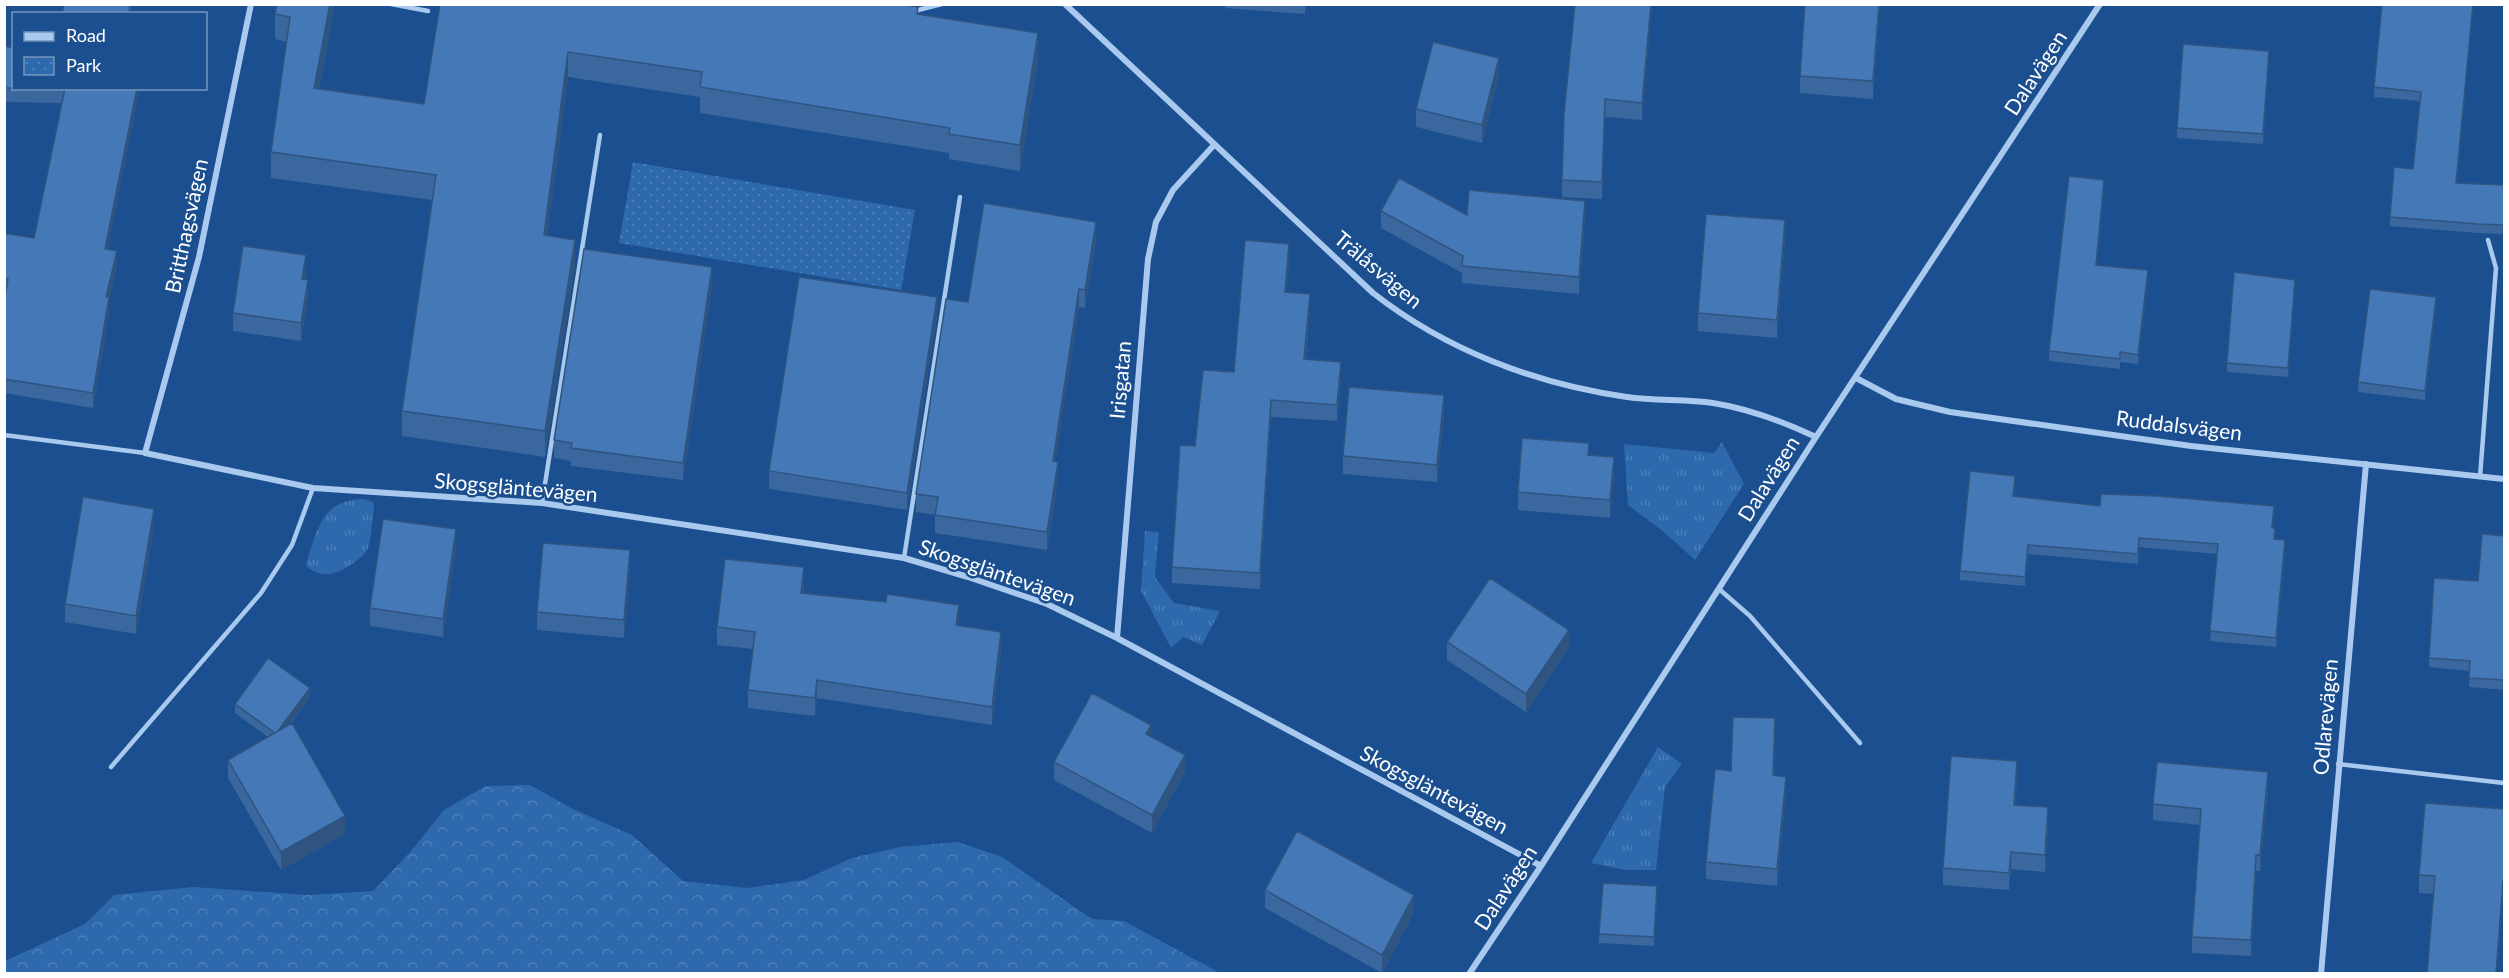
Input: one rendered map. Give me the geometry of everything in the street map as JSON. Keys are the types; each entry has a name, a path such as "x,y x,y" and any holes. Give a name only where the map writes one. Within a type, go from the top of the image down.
{"street":[{"name":"Britthagsvägen","path":"145,453 199,257 251,4"},
{"name":"Trälåsvägen","path":"1065,4 1373,293 1405,318 1447,341 1502,366 1555,382 1626,397 1713,403 1746,409 1779,420 1816,437"},
{"name":"Dalavägen","path":"1469,974 1541,866 1816,437 2100,4"},
{"name":"Irisgatan","path":"1118,638 1148,259 1156,222 1173,190 1214,146"},
{"name":"Ruddalsvägen","path":"1856,378 1896,399 1950,412 2191,446 2505,479"},
{"name":"Skogsgläntevägen","path":"145,453 313,488 542,503 904,558 1047,604 1118,638 1541,866"},
{"name":"Odlarevägen","path":"2321,974 2366,464"}],"lane":[{"path":"391,4 428,11"},
{"path":"907,8 918,10 942,4"},
{"path":"542,503 600,135"},
{"path":"904,558 960,198"},
{"path":"2480,477 2496,268 2488,240"},
{"name":"Skogsgläntevägen","path":"4,435 145,453"},
{"path":"111,767 261,593 292,545 313,488"},
{"path":"1719,589 1750,616 1860,743"},
{"path":"2338,764 2505,783"}],"green space":[{"path":"633,162 915,210 901,290 619,243"},
{"path":"1722,442 1744,484 1695,560 1664,532 1628,505 1624,444 1714,453"},
{"path":"363,499 373,502 374,506 368,548 361,557 340,571 329,574 318,573 306,566 319,527 330,510 338,504"},
{"path":"1145,531 1159,532 1155,577 1174,603 1220,611 1202,645 1183,637 1171,648 1141,591"},
{"path":"1658,747 1682,764 1665,787 1656,870 1625,870 1591,863"},
{"path":"530,785 573,809 632,835 683,881 747,888 804,880 852,858 900,847 958,842 1002,857 1092,919 1124,921 1220,973 5,973 5,961 85,924 114,895 193,887 308,895 373,891 411,851 444,810 486,786"}],"building":[{"path":"64,4 130,4 129,12 62,12"},
{"path":"277,4 330,4 314,88 424,104 440,4 901,4 918,7 917,14 1038,33 1020,145 949,134 950,128 700,87 702,72 568,52 544,235 575,240 545,431 402,411 436,175 271,152 290,17 275,14"},
{"path":"1575,4 1651,4 1642,103 1605,99 1602,182 1562,180 1564,114"},
{"path":"1805,4 1879,4 1873,81 1800,76"},
{"path":"2382,4 2473,4 2456,183 2505,185 2505,225 2390,217 2394,167 2413,169 2421,92 2374,87"},
{"path":"1433,42 1499,58 1482,125 1416,109"},
{"path":"2183,44 2269,51 2263,134 2177,128"},
{"path":"4,46 12,48 12,88 4,88"},
{"path":"65,90 137,90 105,249 117,251 106,297 109,297 93,393 4,379 4,302 8,279 4,278 4,233 34,238"},
{"path":"2069,176 2104,180 2096,265 2148,270 2138,355 2120,352 2120,359 2049,351"},
{"path":"1399,178 1467,215 1469,190 1585,201 1579,277 1462,266 1463,256 1381,211"},
{"path":"984,203 1096,222 1085,290 1079,289 1053,461 1058,462 1047,532 935,515 938,497 916,494 946,299 968,302"},
{"path":"1706,214 1785,220 1777,320 1698,313"},
{"path":"1245,240 1289,244 1285,292 1310,294 1304,359 1341,362 1337,405 1271,400 1260,573 1172,567 1180,445 1195,446 1203,370 1234,372"},
{"path":"243,246 306,255 302,279 308,280 301,323 233,313"},
{"path":"584,249 712,267 683,463 571,448 572,443 554,440"},
{"path":"2234,272 2295,280 2288,368 2227,363"},
{"path":"799,277 937,297 907,493 769,471"},
{"path":"2370,289 2436,297 2425,391 2358,382"},
{"path":"1349,387 1444,395 1437,465 1343,456"},
{"path":"1522,438 1589,443 1588,455 1614,457 1610,500 1518,492"},
{"path":"1970,471 2015,476 2013,496 2100,506 2101,494 2158,496 2274,506 2272,528 2275,528 2274,539 2285,540 2276,638 2210,631 2218,544 2139,538 2138,554 2028,545 2025,577 1960,571"},
{"path":"83,497 154,509 136,616 65,604"},
{"path":"383,519 456,529 443,619 370,608"},
{"path":"2482,534 2505,536 2505,680 2469,678 2470,661 2429,658 2434,578 2478,581"},
{"path":"543,543 630,550 624,620 537,612"},
{"path":"725,559 804,567 801,593 886,602 887,594 959,605 956,625 1001,632 992,707 817,680 815,698 748,690 755,632 717,627"},
{"path":"1490,578 1569,630 1526,694 1447,642"},
{"path":"268,658 310,688 275,733 235,704"},
{"path":"1092,693 1151,725 1146,734 1185,755 1152,815 1054,762"},
{"path":"1733,717 1775,718 1773,775 1786,777 1777,869 1706,862 1715,769 1731,771"},
{"path":"292,723 345,816 281,852 228,760"},
{"path":"1951,756 2017,761 2014,805 2048,807 2045,855 2011,852 2009,873 1943,868"},
{"path":"2157,762 2268,772 2260,855 2256,855 2251,940 2192,937 2201,809 2153,804"},
{"path":"2425,803 2505,809 2505,881 2503,881 2496,974 2427,974 2435,876 2419,875"},
{"path":"1297,831 1414,895 1382,955 1265,890"},
{"path":"1603,883 1657,886 1654,937 1599,934"}]}
